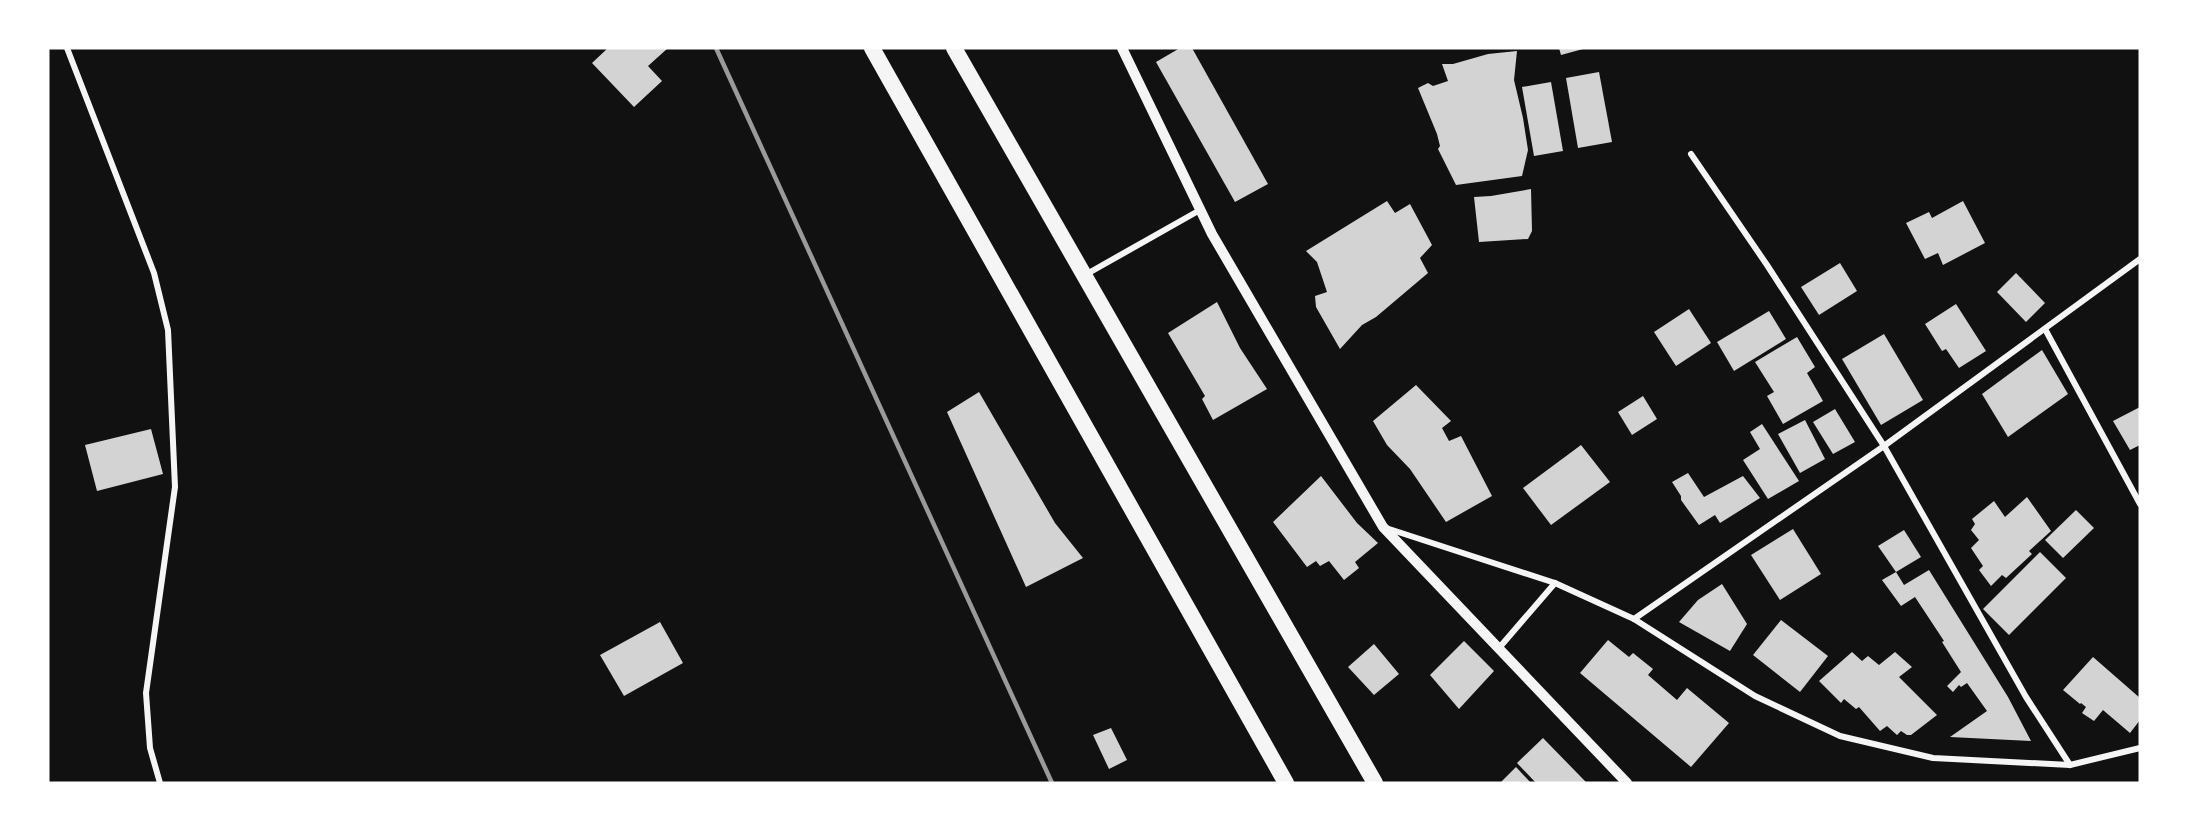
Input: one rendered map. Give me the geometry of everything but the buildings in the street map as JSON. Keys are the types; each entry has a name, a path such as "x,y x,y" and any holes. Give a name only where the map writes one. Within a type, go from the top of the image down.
{"highway":[{"path":"872,48 1286,783"},
{"path":"954,48 1375,783"}],"street":[{"path":"67,48 154,273 168,330 175,487 146,693 150,748 160,783"},
{"path":"1122,48 1218,244 1383,527 1627,783"},
{"path":"1691,154 1767,265 1884,446 2009,668 2070,765"},
{"path":"1084,275 1200,210"},
{"path":"1634,619 1884,446 2140,259"},
{"path":"2045,328 2140,504"},
{"path":"1383,527 1556,583 1634,619 1755,696 1840,736 1933,758 2070,765 2140,748"},
{"path":"1499,648 1556,583"}],"railway":[{"path":"716,48 1052,783"}]}
